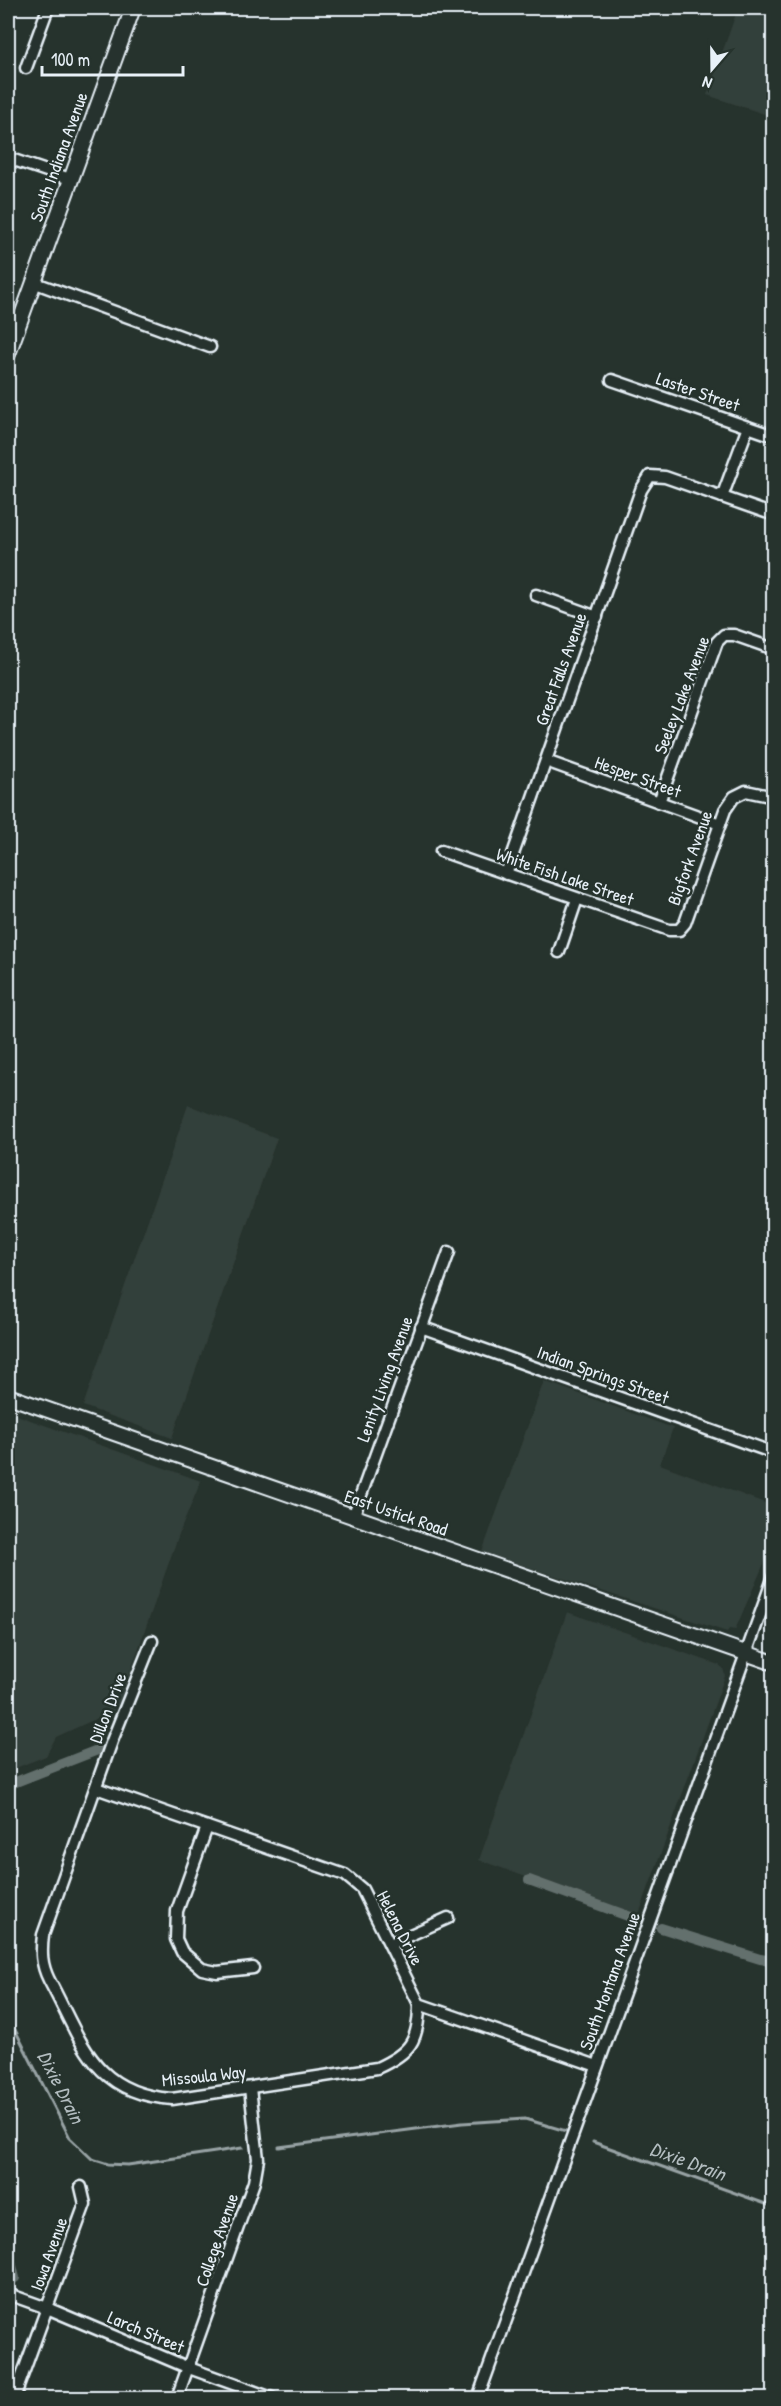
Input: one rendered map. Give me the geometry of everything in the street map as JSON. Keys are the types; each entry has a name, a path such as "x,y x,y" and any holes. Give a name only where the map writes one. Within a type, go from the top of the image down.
{"main road":[{"name":"South Indiana Avenue","path":"8,354 133,8"},
{"name":"East Ustick Road","path":"8,1396 774,1663"}],"street":[{"path":"26,68 48,8"},
{"path":"8,158 70,179"},
{"path":"33,282 210,347"},
{"name":"Laster Street","path":"612,380 774,436"},
{"path":"748,427 722,497 774,515"},
{"name":"Great Falls Avenue","path":"506,874 641,490 650,476 665,477 722,497"},
{"path":"536,595 597,617"},
{"name":"Seeley Lake Avenue","path":"659,802 717,642 724,635 734,635 774,649"},
{"name":"Hesper Street","path":"546,761 720,824"},
{"name":"Bigfork Avenue","path":"678,930 685,922 725,810 734,797 746,791 774,797"},
{"name":"White Fish Lake Street","path":"441,851 669,930 678,930"},
{"path":"559,952 577,899"},
{"name":"Lenity Living Avenue","path":"353,1516 448,1252"},
{"name":"Indian Springs Street","path":"421,1327 774,1453"},
{"name":"South Montana Avenue","path":"478,2398 774,1576"},
{"name":"Dillon Drive","path":"53,1907 152,1641"},
{"name":"Helena Drive","path":"96,1788 345,1875 355,1881 362,1889 419,2004"},
{"path":"207,1827 177,1911 176,1938 182,1952 202,1969 217,1972 253,1968"},
{"name":"Missoula Way","path":"53,1907 41,1952 43,1968 89,2055 108,2078 138,2094 154,2098 172,2098 377,2068 396,2060 407,2051 419,2022 419,2004"},
{"path":"390,1944 448,1918"},
{"path":"419,2004 597,2066"},
{"name":"College Avenue","path":"177,2398 254,2182 258,2159 250,2088"},
{"name":"Iowa Avenue","path":"14,2398 85,2204 81,2187"},
{"name":"Larch Street","path":"8,2294 189,2368 272,2398"}],"shaded area":[{"path":"738,8 773,8 773,117 707,95"},
{"path":"188,1105 277,1138 172,1438 83,1406"},
{"path":"544,1381 673,1428 660,1464 773,1506 773,1543 735,1630 729,1629 727,1632 482,1552"},
{"path":"8,1412 201,1481 179,1534 120,1701 113,1711 56,1737 46,1756 8,1771"},
{"path":"567,1612 719,1665 723,1668 725,1676 638,1917 479,1860"}],"waterway":[{"path":"8,1785 100,1749"},
{"path":"529,1880 639,1920"},
{"path":"661,1928 760,1959 774,1961"},
{"name":"Dixie Drain","path":"8,2016 70,2138 92,2159 108,2164 128,2165 242,2148"},
{"name":"Dixie Drain","path":"279,2147 462,2123 525,2119 566,2131"},
{"name":"Dixie Drain","path":"593,2142 774,2207"},
{"path":"8,2250 15,2278"},
{"name":"Dixie Drain","path":"770,2398 774,2390"}]}
